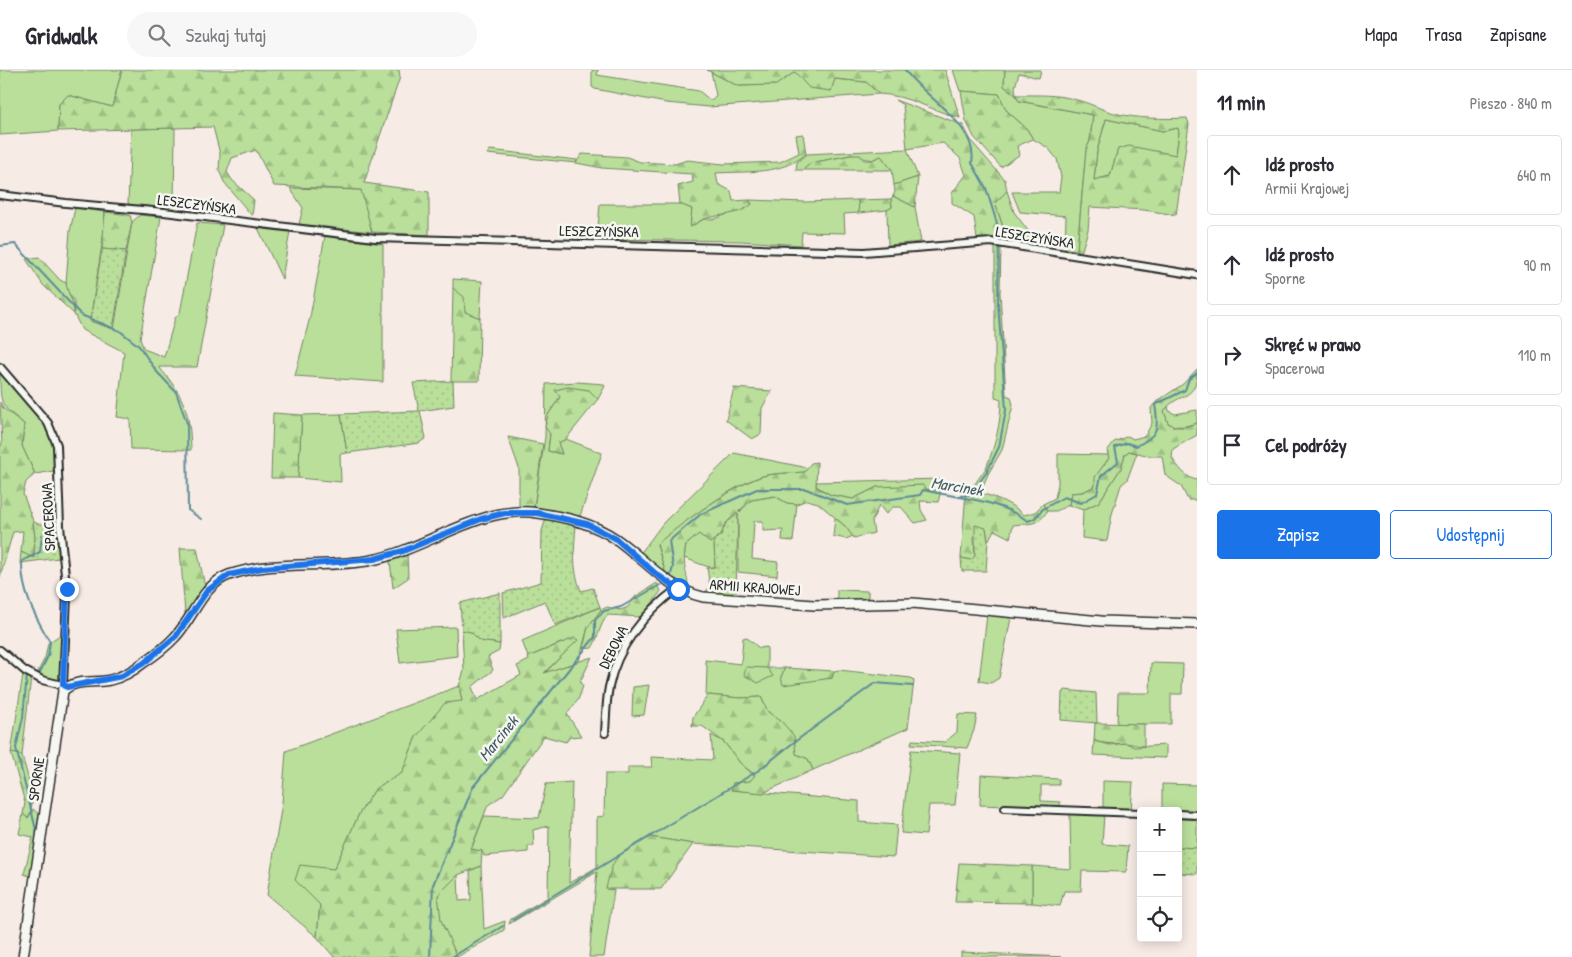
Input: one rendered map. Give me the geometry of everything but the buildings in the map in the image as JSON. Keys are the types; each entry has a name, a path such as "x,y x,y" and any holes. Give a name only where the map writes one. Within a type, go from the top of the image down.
{"street":[{"name":"LESZCZYŃSKA","path":"0,195 66,204 164,212 375,238 864,252 994,242 1197,275"},
{"name":"SPACEROWA","path":"0,367 48,423 57,445 60,526 67,595 65,686"},
{"name":"ARMII KRAJOWEJ","path":"65,686 122,676 144,663 176,636 207,591 229,575 271,568 352,563 374,559 403,551 481,519 505,513 537,513 587,524 615,538 656,574 678,589 686,593 718,599 814,605 913,603 1101,621 1197,624"},
{"name":"DĘBOWA","path":"605,733 609,687 625,646 654,607 678,589"},
{"path":"0,650 26,671 42,680 65,686"},
{"name":"SPORNE","path":"23,957 60,704 65,686"},
{"path":"1005,808 1137,813"},
{"path":"1182,814 1197,815"}],"green space":[{"path":"0,70 122,70 112,107 68,95 59,104 58,131 0,135"},
{"path":"122,70 399,70 400,77 364,183 429,192 429,235 372,232 361,190 274,186 256,150 232,158 227,172 232,180 254,200 252,216 224,182 219,170 220,154 213,127 58,131 59,104 68,95 112,107"},
{"path":"592,70 598,70 597,75 699,91 711,101 716,95 711,72 738,86 775,85 795,72 831,91 834,79 866,82 879,94 709,107 666,103 595,89 592,87"},
{"path":"707,70 945,70 960,118 900,97 879,94 866,82 835,79 831,91 809,88 795,72 776,85 738,86"},
{"path":"953,70 1005,70 1004,86 1016,95 1019,101 1093,115 1090,141 1086,150 1077,250 1065,249 1066,216 1020,212 1012,192 1059,192 1061,177 1057,159 1048,148 1033,139 1026,128 1006,110 999,94 960,91"},
{"path":"1005,70 1041,70 1039,78 1019,73 1015,87 1016,95 1004,86"},
{"path":"961,91 999,94 1006,110 1026,128 1033,139 1017,146 1019,155 1001,167 974,137 966,121"},
{"path":"1016,95 1055,96 1082,101 1109,112 1123,115 1150,118 1187,118 1189,124 1176,215 1144,210 1090,207 1088,230 1081,253 1077,250 1086,150 1090,141 1093,115 1019,101","holes":["1106,119 1163,131 1178,128 1176,155 1129,146 1118,149 1110,176 1094,180 1097,151"]},
{"path":"895,100 963,125 972,142 1005,180 1007,191 995,203 1004,230 1004,239 977,239 974,217 952,203 952,193 966,175 960,158 943,143 907,149 903,105"},
{"path":"1106,119 1163,131 1178,128 1176,155 1118,149 1110,176 1094,180 1097,151"},
{"path":"175,128 174,209 128,204 131,129"},
{"path":"803,134 806,154 786,166 764,171 716,173 718,184 731,191 733,201 749,200 752,204 741,211 710,217 690,227 692,209 680,204 678,186 693,182 692,174 602,168 576,163 582,154 627,157 640,162 675,164 687,160 723,164 780,162 799,153 796,135"},
{"path":"907,149 918,177 894,185 892,170 881,156 872,160 851,155 811,163 803,170 796,170 797,162 807,154"},
{"path":"490,150 577,160 576,163 487,154"},
{"path":"860,155 864,160 872,160 881,156 892,170 803,170 811,163"},
{"path":"918,177 915,207 893,196 895,192 894,185"},
{"path":"290,188 362,190 372,232 299,224 303,208"},
{"path":"1007,191 1014,212 1038,244 1004,239 1004,230 995,203"},
{"path":"893,196 915,207 921,242 888,245 887,210 892,207 891,199"},
{"path":"891,199 892,207 887,210 859,213 858,200"},
{"path":"749,200 806,202 858,200 859,213 844,214 845,233 802,232 801,245 741,241 597,239 600,204 680,204 692,209 690,227 704,219 715,219 752,204"},
{"path":"75,208 105,212 105,226 90,321 114,329 132,222 140,215 161,217 140,339 144,349 164,357 175,318 180,313 197,223 223,225 197,367 159,367 180,396 184,405 189,425 191,450 131,449 130,419 117,417 124,352 82,330 74,314 74,301 67,291 70,231"},
{"path":"105,212 130,215 132,222 126,251 102,249"},
{"path":"258,228 290,231 282,279"},
{"path":"325,236 383,244 383,382 295,376 310,317"},
{"path":"995,247 1001,247 1000,293 1006,395 1011,397 1013,405 1002,450 988,474 986,468 997,434 1001,408 1001,399 995,397"},
{"path":"102,249 126,251 113,329 90,321"},
{"path":"39,257 60,280 66,283 74,314 43,285 26,259"},
{"path":"453,279 482,281 480,318 465,312 453,288"},
{"path":"453,288 464,297 465,312 480,318 479,381 451,381"},
{"path":"1197,369 1196,380 1191,392 1176,400 1164,411 1168,423 1174,427 1184,427 1197,423 1197,435 1173,449 1172,458 1186,475 1197,480 1197,500 1188,500 1181,486 1165,475 1162,456 1150,456 1129,451 1125,454 1121,468 1099,502 1083,510 1069,505 1071,493 1083,492 1095,486 1095,477 1109,458 1107,451 1114,442 1128,436 1133,439 1145,436 1152,423 1151,408 1156,402 1183,384"},
{"path":"0,373 37,410 48,427 54,445 54,471 35,474 22,446 24,424 6,408 1,398"},
{"path":"453,381 454,406 420,411 426,438 419,443 347,453 341,414 419,411 413,383"},
{"path":"577,382 604,384 605,386 598,399 589,390 556,390 560,397 548,415 550,434 548,451 562,454 558,443 566,439 602,453 580,516 534,507 545,437 546,384"},
{"path":"568,387 589,390 598,399 566,439 558,443 562,454 548,451 550,434 545,427 548,415 560,397 555,390"},
{"path":"734,388 772,391 762,408 761,434 752,439 726,420"},
{"path":"0,402 3,408 24,424 22,446 35,474 26,482 23,494 33,521 35,537 34,559 21,552 23,531 13,532 0,577 0,446 2,445"},
{"path":"1168,406 1169,411 1175,414 1197,410 1197,423 1179,426 1168,423 1164,411"},
{"path":"273,413 302,415 298,478 271,478"},
{"path":"341,414 347,453 340,454 341,482 298,478 302,415"},
{"path":"508,437 543,444 534,507 519,507 519,468"},
{"path":"1129,451 1137,453 1127,480 1121,485 1112,514 1107,541 1082,538 1083,510 1099,502 1121,468 1125,454"},
{"path":"734,453 808,468 806,472 772,474 755,479 741,485 694,515 657,545 666,574 640,554 663,523"},
{"path":"1058,454 1108,455 1109,458 1096,477 1095,486 1083,492 1071,493 1069,505 1056,511 1047,511 1043,504 1055,498 1058,484"},
{"path":"817,462 816,487 831,495 853,499 877,487 923,485 926,489 941,491 938,502 920,501 921,510 927,520 915,523 901,507 893,507 886,514 879,505 872,521 874,533 854,538 845,526 818,503 807,500 797,504 787,503 775,496 751,500 726,523 721,535 710,543 699,534 686,545 684,561 688,584 686,586 666,574 657,544 680,526 726,494 755,479 767,475 805,472 811,463"},
{"path":"986,468 988,474 980,493 1003,501 1024,515 1035,512 1043,504 1047,511 1037,521 1029,524 1013,525 1010,538 994,530 988,541 986,528 974,537 975,556 971,560 961,558 966,491 972,488"},
{"path":"943,479 941,491 877,487 853,499 831,495 816,486 816,482"},
{"path":"775,496 787,503 797,504 793,541 782,540 783,530 763,531 763,521 754,521 752,559 778,562 777,576 738,572 738,514 751,500"},
{"path":"738,514 736,595 705,592 710,587 707,568 715,567 714,540 721,535 726,523"},
{"path":"546,518 576,525 574,558 578,583 581,591 593,588 600,607 555,625 545,601 504,618 503,593 541,582 542,531"},
{"path":"835,518 853,536 846,539 833,536"},
{"path":"33,521 38,524 57,525 59,558 20,563 21,552 34,558 35,537"},
{"path":"975,525 986,528 988,541 986,571 962,571 961,558 971,560 975,556"},
{"path":"699,534 710,542 714,540 715,567 684,558 686,545"},
{"path":"180,548 197,548 205,587 185,614"},
{"path":"407,554 408,578 393,588 390,561"},
{"path":"657,583 661,591 642,617 608,615 592,648 583,649 588,627 601,610 607,607 621,610 628,607 635,597"},
{"path":"837,590 868,591 868,599 837,599"},
{"path":"500,593 500,644 480,641 471,632 462,630 460,603"},
{"path":"600,607 601,610 588,627 579,661 544,674 577,640 561,643 528,657 522,641"},
{"path":"987,615 1011,618 999,678 991,683 979,681"},
{"path":"456,627 457,656 400,663 396,629"},
{"path":"462,630 471,632 480,641 500,644 499,651 488,657 493,670 472,687 477,700 521,675 517,666 529,660 528,657 574,638 578,640 544,673 592,657 580,682 583,686 578,700 567,714 581,736 570,737 566,742 544,736 503,795 488,805 471,849 482,851 481,866 458,875 438,895 441,920 457,957 334,957 317,937 320,905 295,880 300,865 334,869 359,814 376,788 402,773 416,737 445,703 462,701 459,686 464,671"},
{"path":"63,633 61,678 58,680 41,676 38,671 45,658 48,643"},
{"path":"746,637 759,648 767,647 767,668 785,668 781,677 809,680 832,678 834,671 839,670 911,678 914,681 908,728 813,770 808,759 796,754 782,722 768,712 761,697 740,698 708,695 706,697 707,667 705,660 741,664 743,638"},
{"path":"1151,663 1183,664 1182,694 1171,694 1171,724 1117,724 1118,693 1150,693"},
{"path":"746,667 767,668 773,676 758,683 744,675"},
{"path":"785,668 834,671 832,678 783,685 781,677"},
{"path":"23,674 31,677 22,755 11,753"},
{"path":"649,685 644,715 632,716 633,687"},
{"path":"459,686 462,701 416,737 402,773 376,788 359,814 334,869 295,880 320,905 317,937 267,895 282,803 286,751"},
{"path":"1064,690 1096,693 1097,723 1061,720 1062,693"},
{"path":"708,695 740,698 761,697 768,712 782,722 794,736 796,754 808,759 813,770 763,793 731,790 733,783 750,781 755,775 741,764 724,742 702,726 692,726 693,717"},
{"path":"958,714 977,715 967,748 911,744 912,740 945,742 957,732"},
{"path":"1095,723 1144,724 1144,746 1094,741"},
{"path":"711,735 724,742 741,764 755,776 751,781 733,783 732,790 859,801 859,822 897,825 894,857 693,844 650,837 607,889 614,890 604,957 589,957 597,872 509,924 511,919 548,897 549,826 533,830 534,846 528,846 528,852 484,856 482,851 471,850 484,816 539,818 546,784 572,782 569,883 597,867 597,817 604,816 605,774 628,774 628,767 652,767 651,757 713,760"},
{"path":"1094,741 1110,745 1126,743 1135,747 1166,745 1166,758 1093,755"},
{"path":"911,750 960,753 955,805 929,805 926,835 901,833"},
{"path":"11,753 22,755 32,795 31,811 28,818 23,814 25,803"},
{"path":"981,775 1059,779 1059,785 1041,785 1041,801 1060,802 1060,808 980,805"},
{"path":"1103,781 1133,782 1131,811 1103,809"},
{"path":"1162,784 1197,785 1197,813 1182,812 1182,807 1162,807"},
{"path":"33,809 41,816 33,877 24,874 33,837 19,834 23,814 28,818"},
{"path":"1070,814 1104,815 1102,844 1128,846 1126,872 1082,871 1081,891 1064,891 1060,906 1032,903 1032,866 1071,869"},
{"path":"1182,819 1197,819 1197,848 1182,847"},
{"path":"651,837 693,844 661,889 606,889 612,867 619,856 624,851"},
{"path":"1182,847 1197,848 1197,874 1182,873"},
{"path":"959,863 1032,866 1032,903 955,902"},
{"path":"481,866 484,929 505,921 504,930 457,957 440,920 438,895 458,875 459,901 471,900 470,871"},
{"path":"961,952 1061,957 961,957"}],"waterway":[{"path":"905,70 913,80 948,112 967,136 972,149 972,163 986,188 999,230 998,304 1006,410 999,447 986,473 971,494 960,496"},
{"path":"0,246 15,244 81,315 120,331 139,346 157,372 176,392 187,423 188,510 201,519"},
{"name":"Marcinek","path":"670,578 673,567 669,541 701,514 757,489 806,489 847,505 920,495 923,490 990,503 1016,513 1028,521 1035,518 1043,509 1064,497 1081,503 1097,494 1101,476 1118,462 1115,447 1127,443 1136,446 1149,438 1156,430 1157,425 1155,405 1185,390 1189,379 1197,373"},
{"path":"33,672 39,674 48,656 50,642 34,613 26,593 22,561 40,552 42,535"},
{"name":"Marcinek","path":"430,957 433,885 473,787 595,637 595,620 604,611 621,607 660,585"},
{"path":"27,675 23,717 16,748 37,834 36,842"},
{"path":"513,920 759,770 875,683 913,686"},
{"path":"452,957 503,926"}],"route":[{"path":"67,589 63,684 67,687 73,684 108,681 122,676 144,663 176,636 207,591 229,575 262,568 352,563 374,559 403,551 481,519 498,514 518,511 537,513 587,524 615,538 636,554 656,574 678,589"}]}
